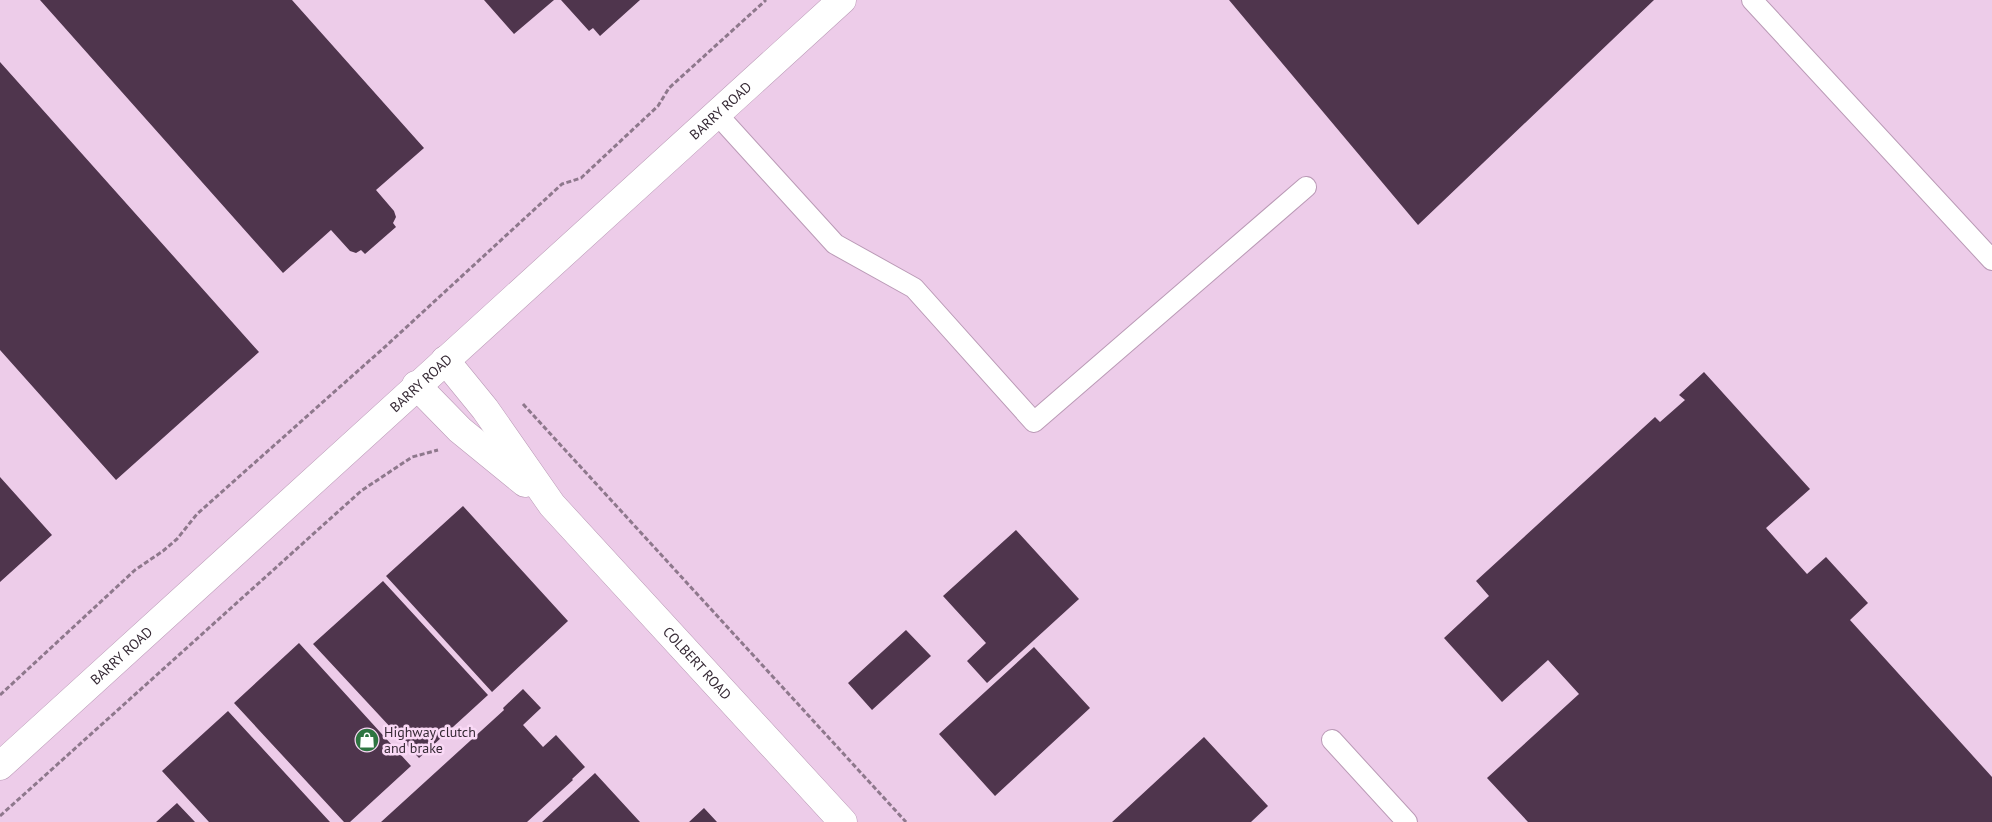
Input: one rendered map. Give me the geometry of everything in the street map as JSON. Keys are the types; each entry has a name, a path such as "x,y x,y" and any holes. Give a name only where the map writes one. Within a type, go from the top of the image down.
{"street":[{"name":"BARRY ROAD","path":"0,766 416,385 842,0"},
{"name":"COLBERT ROAD","path":"445,360 484,409 552,505 843,822"},
{"name":"COLBERT ROAD","path":"416,385 460,430 552,505"}],"lane":[{"path":"1752,0 1992,260"},
{"path":"716,114 835,244 914,288 1034,422 1306,187"},
{"path":"1332,740 1407,822"}],"path":[{"path":"0,695 135,570 177,539 197,514 392,340 562,184 581,178 658,106 669,88 766,0"},
{"path":"521,402 906,822"},
{"path":"0,816 360,491 412,457 436,452 460,430"}],"building":[{"path":"40,0 292,0 424,148 376,190 394,211 396,217 393,223 396,227 365,254 361,250 356,253 350,251 331,230 283,273"},
{"path":"484,0 554,0 514,34"},
{"path":"561,0 640,0 600,36 593,28 589,31"},
{"path":"1229,0 1654,0 1418,225"},
{"path":"0,62 259,352 116,480 0,350"},
{"path":"1704,372 1810,489 1766,528 1807,574 1826,557 1868,603 1850,620 1992,777 1992,822 1528,822 1487,778 1579,694 1548,660 1502,702 1444,638 1489,596 1476,581 1655,417 1660,422 1685,400 1679,395"},
{"path":"0,477 52,535 0,582"},
{"path":"463,506 568,621 492,692 386,576"},
{"path":"1016,530 1079,599 987,683 967,661 986,643 943,596"},
{"path":"383,581 488,695 419,758 313,644"},
{"path":"906,630 931,656 872,710 848,683"},
{"path":"299,643 411,766 350,822 344,822 234,703"},
{"path":"1034,647 1090,708 995,796 939,734"},
{"path":"523,689 541,708 523,725 543,747 556,735 585,767 573,780 527,822 381,822 504,710 503,708"},
{"path":"228,711 330,822 209,822 162,771"},
{"path":"1204,737 1268,806 1251,822 1112,822"},
{"path":"595,773 640,822 542,822"},
{"path":"177,803 195,822 156,822"},
{"path":"704,808 717,822 689,822"}],"place":[{"name":"Highway clutch and brake","path":"367,740"}]}
